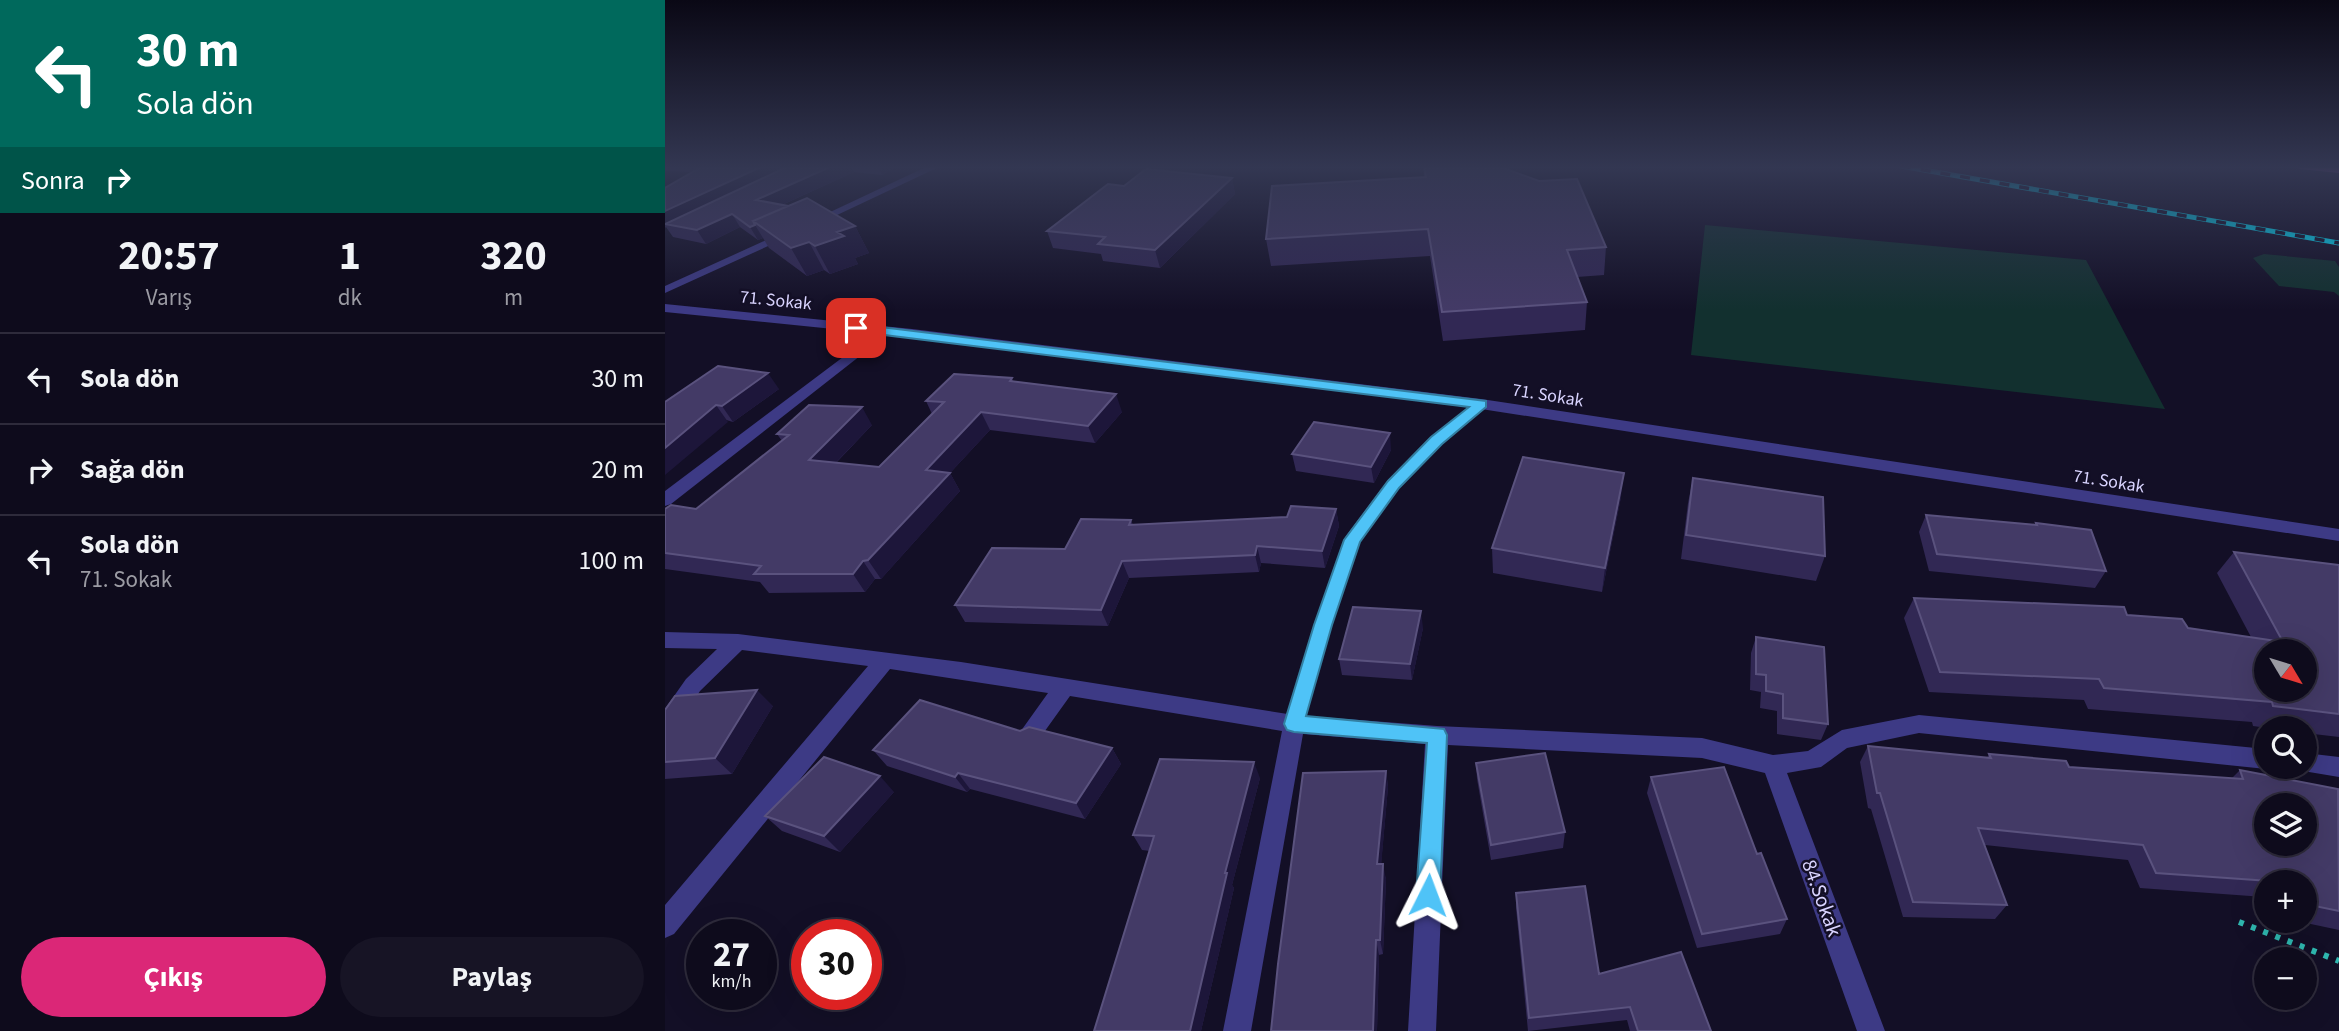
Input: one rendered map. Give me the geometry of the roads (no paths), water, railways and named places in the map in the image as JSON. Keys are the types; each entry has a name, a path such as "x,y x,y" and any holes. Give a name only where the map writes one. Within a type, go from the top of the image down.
{"street":[{"name":"71. Sokak","path":"665,308 883,331 1481,404 2339,535"},
{"path":"665,500 883,331"},
{"path":"665,640 737,642 961,670 1294,724 1437,735 1702,748 1773,765 1812,760 1842,740 1919,724 2254,758"},
{"path":"665,727 693,685 737,642"},
{"path":"666,921 885,661"},
{"path":"1028,735 1065,687"},
{"path":"1237,1031 1294,724"},
{"path":"1422,1031 1437,735"},
{"path":"2317,764 2339,767"},
{"name":"84.Sokak","path":"1773,765 1871,1031"}],"lane":[{"path":"665,290 831,214"},
{"path":"1294,724 1323,625 1352,540 1393,484 1437,441 1481,404"}],"railway":[{"path":"2175,214 2339,243"}]}
